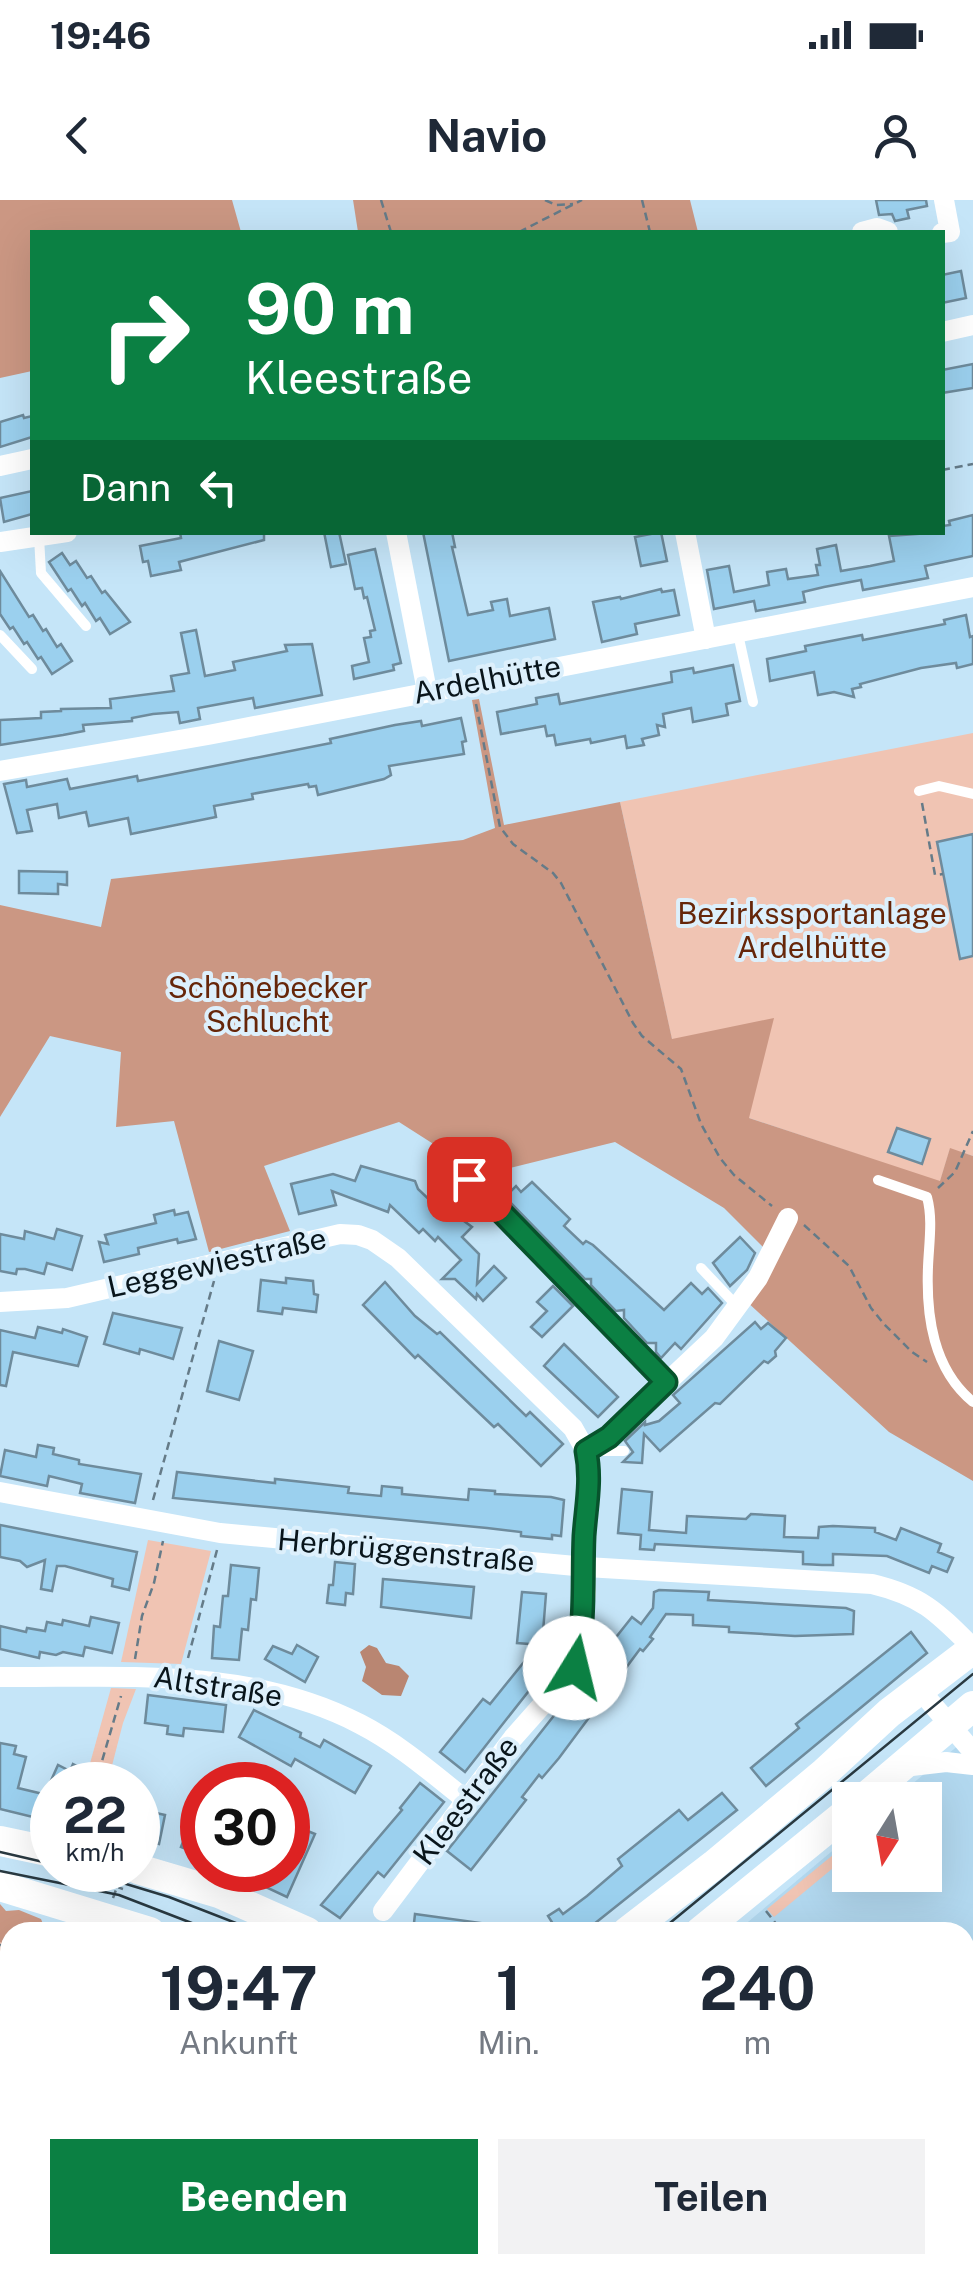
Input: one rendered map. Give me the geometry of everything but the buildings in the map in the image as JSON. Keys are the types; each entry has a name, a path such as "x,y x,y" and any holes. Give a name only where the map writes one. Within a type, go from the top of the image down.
{"main road":[{"path":"640,1922 714,1866 973,1649"},
{"path":"883,1782 973,1706"},
{"path":"712,1922 832,1825"},
{"path":"0,1841 30,1847"},
{"path":"160,1875 218,1892 285,1922"},
{"path":"0,1886 117,1922"}],"street":[{"path":"944,200 950,232 945,233"},
{"path":"945,331 973,325"},
{"path":"0,466 30,459"},
{"path":"0,542 50,535"},
{"path":"397,535 427,691"},
{"path":"686,535 706,639"},
{"name":"Ardelhütte","path":"0,771 208,735 973,588"},
{"path":"469,1179 666,1382"},
{"path":"586,1451 609,1437 714,1338 758,1278 788,1218"},
{"name":"Leggewiestraße","path":"0,1302 67,1298 340,1234 358,1235 398,1258 573,1428 586,1451"},
{"name":"Kleestraße","path":"383,1911 466,1800 575,1668 584,1612 584,1538 590,1472 586,1451"},
{"name":"Herbrüggenstraße","path":"0,1492 220,1534 586,1567 872,1584 906,1592 936,1611 973,1649"},
{"name":"Altstraße","path":"0,1677 184,1677 254,1687 359,1724 403,1751 466,1800"},
{"path":"920,1690 973,1752"},
{"path":"901,1767 946,1762 973,1765"}],"lane":[{"path":"39,537 41,574 86,626"},
{"path":"738,634 753,702"},
{"path":"0,635 32,669"},
{"path":"920,791 939,786 973,794"},
{"path":"878,1180 927,1196 931,1211 928,1282 936,1349 959,1391 973,1402"},
{"path":"702,1268 738,1307"},
{"path":"586,1451 624,1451"}],"path":[{"path":"380,200 390,230"},
{"path":"545,200 574,204"},
{"path":"523,230 582,200"},
{"path":"642,200 650,230"},
{"path":"945,469 973,464"},
{"path":"472,683 504,835 562,883 642,1036 681,1069 701,1124 720,1158 734,1175 835,1250 849,1266 871,1308 912,1352 942,1366"},
{"path":"920,791 935,876 943,874"},
{"path":"927,1196 955,1172 973,1131"},
{"path":"102,1762 154,1583 156,1522 220,1263"},
{"path":"184,1677 220,1534"},
{"path":"763,1906 775,1922"}],"shaded area":[{"path":"369,1645 377,1648 386,1663 399,1666 409,1676 401,1696 382,1695 362,1681 366,1667 360,1652"},
{"path":"960,1744 973,1759 973,1922 748,1922 832,1851 832,1892 942,1892 942,1782 915,1782"}],"green space":[{"path":"0,200 232,200 240,230 30,230 30,371 0,378"},
{"path":"353,200 690,200 698,230 358,230"},
{"name":"Schönebecker Schlucht","path":"479,699 504,825 620,802 672,1039 774,1018 749,1118 940,1181 950,1148 973,1156 973,1481 889,1432 745,1300 775,1259 724,1208 615,1142 482,1175 399,1122 264,1166 290,1231 209,1252 174,1121 116,1127 121,1052 50,1036 0,1117 0,905 101,927 111,879 463,840 495,828 472,700"},
{"name":"Bezirkssportanlage Ardelhütte","path":"973,733 973,1156 950,1149 940,1182 749,1118 672,1040 620,802"},
{"path":"148,1540 211,1551 181,1664 121,1662"},
{"path":"111,1688 136,1689 113,1762 90,1762"},
{"path":"832,1856 832,1869 774,1917 767,1909"},
{"path":"0,1904 6,1911 19,1910 42,1922 0,1922"}],"tram line":[{"path":"671,1922 973,1674"},
{"path":"0,1852 30,1859"},
{"path":"0,1871 119,1895 189,1922"},
{"path":"153,1892 233,1922"}],"route":[{"path":"469,1179 666,1382 609,1437 586,1451 590,1472 584,1538 586,1593 575,1668"}]}
